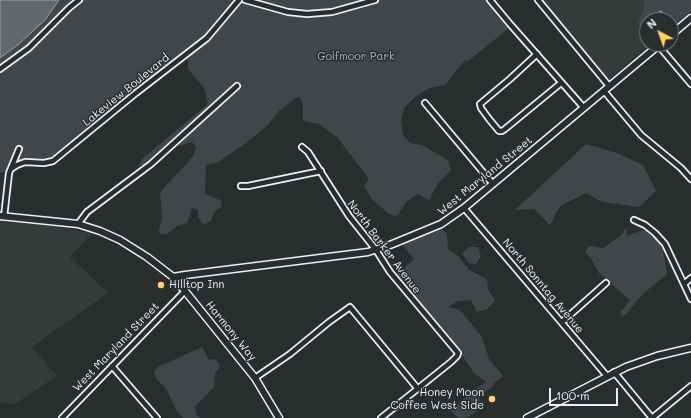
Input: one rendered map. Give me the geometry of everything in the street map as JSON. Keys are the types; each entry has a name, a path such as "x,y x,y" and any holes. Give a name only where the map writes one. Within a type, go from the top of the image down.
{"street":[{"path":"0,69 29,48 79,0"},
{"name":"Lakeview Boulevard","path":"11,169 25,162 44,163 53,161 136,93 207,38 239,0"},
{"path":"245,0 288,12 306,14 332,12 374,0"},
{"path":"490,0 584,108"},
{"path":"538,0 609,86"},
{"path":"679,28 691,18"},
{"name":"West Maryland Street","path":"173,277 376,250 441,224 464,208 650,52"},
{"path":"665,52 691,84"},
{"path":"537,54 515,75 480,104 498,131 506,129 561,83"},
{"path":"78,224 87,212 150,164 237,86"},
{"path":"604,91 641,135 686,173 691,179"},
{"path":"425,104 493,184"},
{"name":"North Barker Avenue","path":"302,147 308,152 349,216 376,250 390,272 457,353 456,358 418,389"},
{"path":"2,216 8,179 19,149"},
{"path":"686,173 691,169"},
{"path":"241,186 248,186 321,171"},
{"name":"North Sonntag Avenue","path":"464,208 607,376"},
{"name":"Harmony Way","path":"2,216 78,224 100,231 120,240 147,257 173,277 185,291 256,378 279,418"},
{"path":"634,220 659,236 665,244 691,299"},
{"path":"684,284 691,278"},
{"path":"562,322 606,283"},
{"name":"West Maryland Street","path":"62,418 185,291"},
{"path":"256,378 290,354 350,307 418,389 380,418"},
{"path":"527,418 614,372 639,362 691,348"},
{"path":"112,366 156,418"},
{"path":"614,372 652,418 691,386"}],"shaded area":[{"path":"0,0 59,0 45,20 19,44 0,58"},
{"path":"542,0 643,0 644,7 642,12 639,12 638,23 639,52 641,52 609,79"},
{"path":"0,221 44,225 92,233 70,257 108,293 32,347 57,376 15,404 0,402"}],"green space":[{"name":"Golfmoor Park","path":"0,0 488,0 509,28 467,62 465,60 445,85 430,88 416,96 405,107 401,120 403,135 410,143 422,145 448,160 451,170 438,183 429,200 418,194 407,201 398,215 395,216 389,214 372,199 364,186 369,179 337,137 319,124 303,121 303,105 300,98 297,97 279,111 268,125 246,143 218,162 206,165 205,194 222,201 221,207 214,212 211,221 205,224 202,223 198,217 198,210 192,208 187,223 177,226 167,234 161,234 159,231 162,218 160,192 188,162 194,154 196,147 192,142 178,146 169,143 144,165 138,166 143,158 208,104 204,88 188,69 188,61 182,54 52,157 42,161 12,161 6,171 0,173"},
{"path":"643,0 691,0 691,11 679,21 679,12 642,12 644,7"},
{"path":"586,144 617,153 643,165 656,191 639,207 602,202 586,193 560,206 550,225 534,209 515,210"},
{"path":"627,227 626,236 646,229 655,236 663,249 667,274 644,293 623,317 620,313 630,300 599,273 591,258 585,252 589,246 603,248 620,236"},
{"path":"441,228 447,234 448,249 459,257 469,270 487,279 488,289 495,301 487,309 477,312 471,300 458,301 448,307 460,310 482,337 489,359 503,376 480,396 479,410 464,418 458,418 451,411 472,391 486,382 474,373 462,355 397,274 414,259 402,244"},
{"path":"469,247 478,247 481,256 476,264 469,263 462,254"},
{"path":"202,347 209,360 216,359 220,366 215,374 214,387 195,407 196,414 200,418 183,418 176,410 167,390 156,378 154,372 158,367"}],"place":[{"name":"Hilltop Inn","path":"161,285"},
{"name":"Honey Moon Coffee West Side","path":"492,399"}]}
